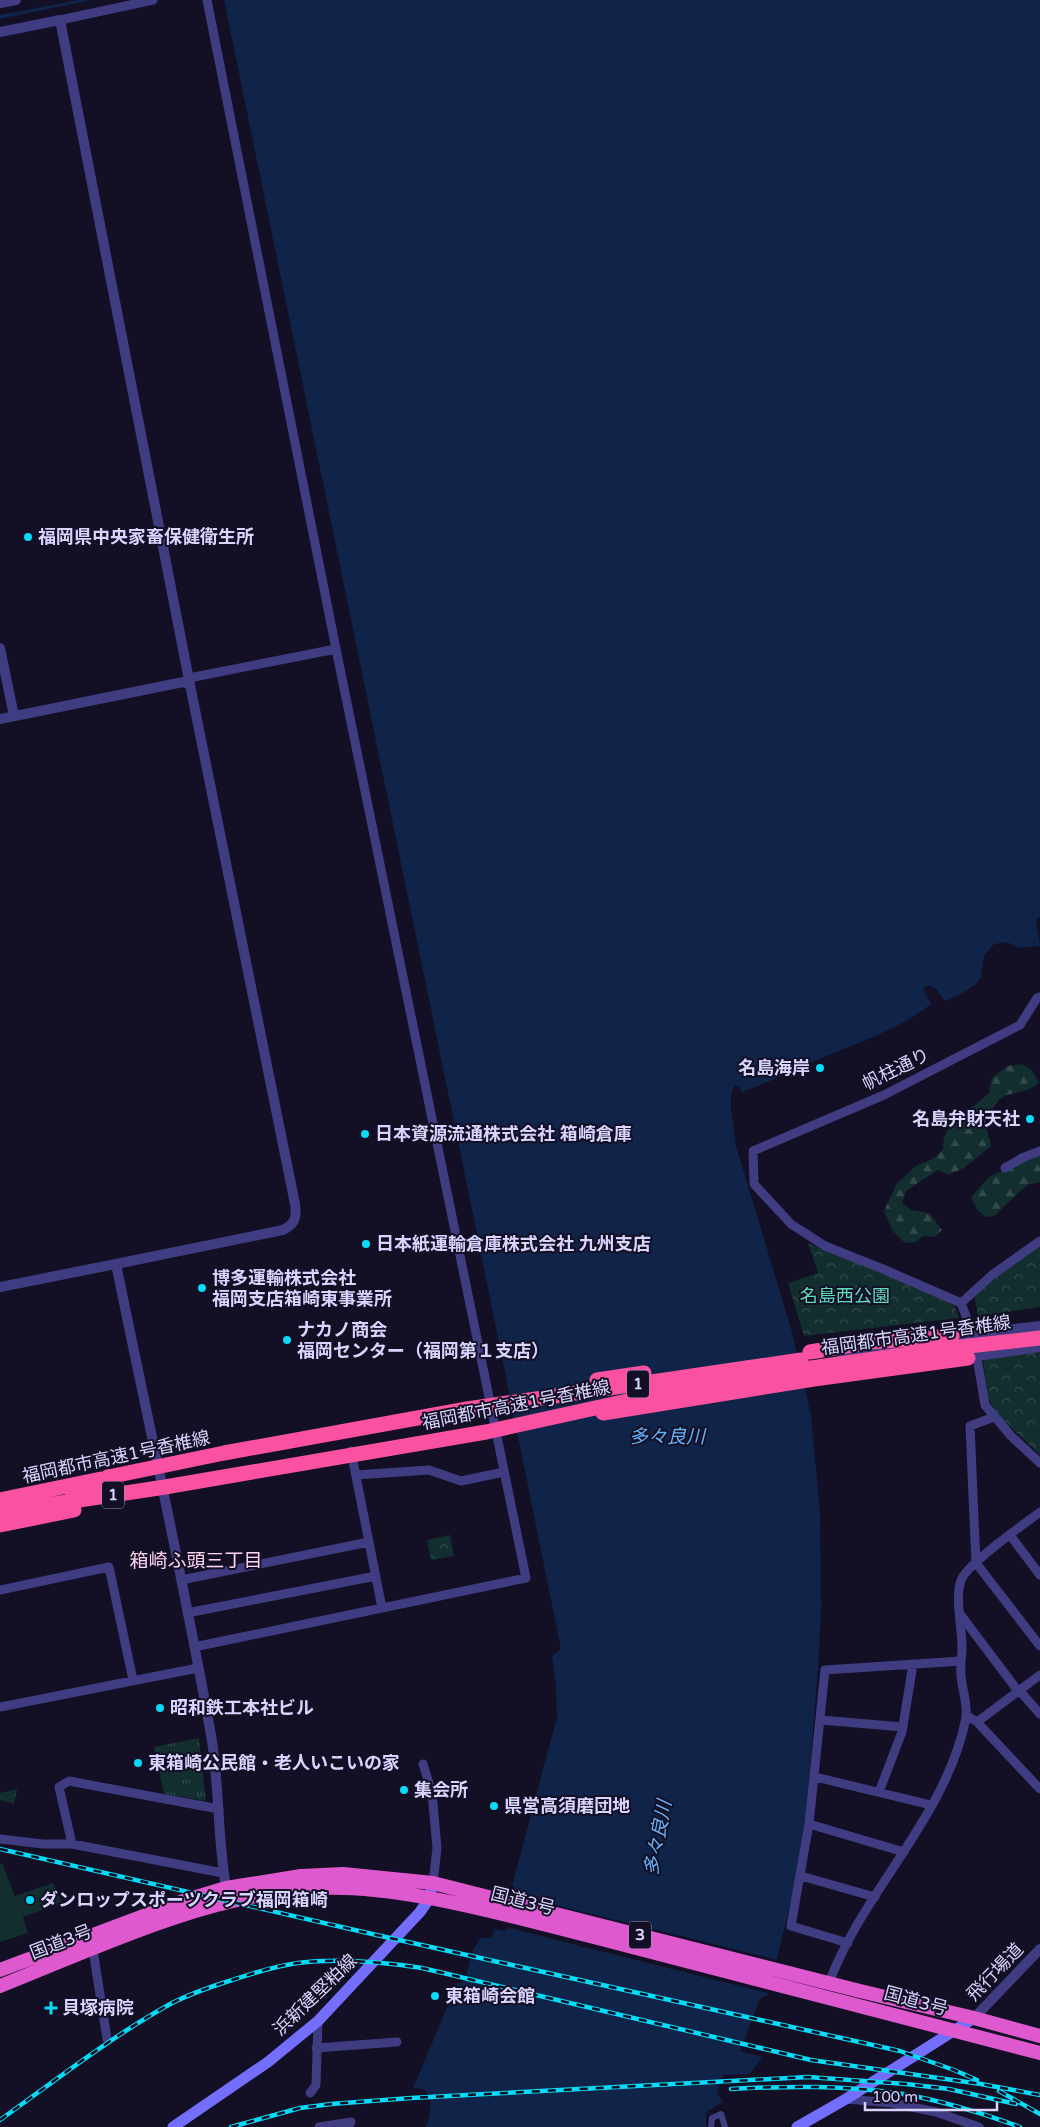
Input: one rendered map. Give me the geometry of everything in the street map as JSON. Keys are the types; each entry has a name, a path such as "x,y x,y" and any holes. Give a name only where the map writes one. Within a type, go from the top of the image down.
{"highway":[{"name":"福岡都市高速1号香椎線","path":"0,1500 262,1445 467,1409 720,1371 1040,1327"},
{"path":"504,1429 812,1366 870,1342 952,1336"},
{"name":"福岡都市高速1号香椎線","path":"0,1514 504,1429 650,1396 811,1368 951,1348 1040,1338"},
{"path":"467,1409 518,1393 623,1376 972,1357"},
{"path":"0,1514 80,1497 108,1477"},
{"path":"0,1525 227,1477"},
{"name":"国道3号","path":"0,1986 228,1895 301,1876 343,1874 433,1883 503,1907 775,1976 954,2030 1040,2053"},
{"name":"国道3号","path":"0,1970 186,1900 304,1889 338,1888 503,1907"},
{"name":"国道3号","path":"775,1976 829,1984 974,2018 1040,2036"}],"main road":[{"name":"浜新建堅粕線","path":"172,2127 268,2062 318,2021 393,1943 429,1899 433,1883"},
{"path":"797,2127 846,2099 974,2018"}],"street":[{"path":"0,3 16,0"},
{"path":"0,32 153,0"},
{"path":"194,1647 526,1578 336,649 207,0"},
{"path":"0,1287 283,1230 292,1226 296,1216 60,20"},
{"path":"0,648 14,716"},
{"path":"0,719 336,649"},
{"name":"帆柱通り","path":"961,1303 884,1265 826,1246 791,1224 754,1184 753,1152 884,1095 1020,1025 1037,998 1040,997"},
{"path":"1005,1168 1040,1151"},
{"path":"1040,1241 992,1275 961,1303 974,1334 972,1357 986,1405 1011,1436 1040,1463"},
{"path":"116,1264 181,1580 211,1737 219,1809 223,1873 228,1895"},
{"path":"952,1336 1040,1327"},
{"path":"972,1357 1040,1347"},
{"path":"0,1496 89,1478 135,1474 414,1423 482,1413"},
{"path":"994,1417 970,1426 976,1563 1040,1646"},
{"path":"0,1514 351,1450 485,1428"},
{"path":"351,1450 382,1608"},
{"path":"356,1475 428,1470 461,1481 504,1472"},
{"path":"829,1984 848,1942 931,1805 960,1740 966,1715 961,1675 959,1598 961,1578 976,1563 1040,1512"},
{"path":"1010,1535 1040,1575"},
{"path":"181,1580 369,1542"},
{"path":"0,1590 109,1567 133,1680"},
{"path":"187,1613 376,1576"},
{"path":"960,1614 1018,1691 1040,1714"},
{"path":"848,1942 792,1926 809,1824 825,1670 961,1661"},
{"path":"879,1792 903,1727 913,1664"},
{"path":"0,1707 198,1668"},
{"path":"977,1722 1040,1674"},
{"path":"966,1715 977,1722 1040,1789"},
{"path":"821,1720 903,1727"},
{"path":"423,1764 432,1793 437,1848 433,1883"},
{"path":"815,1777 931,1805"},
{"path":"72,1844 59,1787 69,1781 219,1809"},
{"path":"809,1824 904,1852"},
{"path":"0,1839 43,1844 72,1844 223,1873"},
{"path":"801,1876 875,1897"},
{"name":"飛行場道","path":"974,2018 1040,1949"},
{"path":"93,1950 107,2039"},
{"path":"310,2093 316,2085 318,2021"},
{"path":"316,2048 397,2042"},
{"path":"846,2099 892,2102 936,2112 979,2127"},
{"path":"711,2127 712,2118 721,2114 724,2127"},
{"path":"319,2127 351,2122 348,2127"}],"green space":[{"path":"1022,1064 1032,1070 1039,1082 1032,1088 1003,1097 994,1105 985,1123 991,1146 964,1168 949,1175 938,1170 906,1191 902,1203 911,1210 929,1213 942,1230 934,1237 923,1236 916,1242 905,1243 892,1230 884,1211 897,1183 916,1166 934,1158 943,1149 944,1137 950,1126 989,1093 992,1078 1007,1066"},
{"path":"1040,1147 1040,1182 1027,1185 994,1216 986,1217 978,1211 971,1197 989,1177"},
{"name":"名島西公園","path":"808,1243 940,1297 955,1307 959,1318 804,1336 788,1283 818,1273"},
{"path":"1040,1245 1040,1307 978,1316 974,1294 992,1277"},
{"path":"1040,1351 1040,1455 997,1414 988,1398 983,1359"},
{"path":"450,1535 454,1556 431,1560 427,1540"},
{"path":"199,1738 206,1801 164,1794 154,1747"},
{"path":"17,1789 14,1804 0,1800 0,1793"},
{"name":"ダンロップスポーツクラブ福岡箱崎","path":"2,1863 15,1896 53,1883 62,1903 23,1917 28,1933 0,1942 0,1864"}],"water":[{"path":"0,0 91,0 0,19"},
{"name":"多々良川","path":"224,0 1040,0 1040,917 1037,918 1037,928 1040,946 1019,948 1007,942 994,944 984,956 981,977 975,985 959,995 945,1001 936,989 928,985 923,989 931,1004 904,1022 876,1036 742,1092 739,1086 734,1085 731,1095 736,1146 792,1332 811,1415 820,1513 821,1609 806,1815 793,1893 768,1994 760,1999 740,2051 762,2057 750,2074 723,2075 717,2094 723,2102 706,2112 706,2127 426,2127 430,2112 429,2097 423,2089 413,2088 457,1984 465,1980 472,1952 480,1938 491,1938 495,1929 503,1931 515,1887 512,1886 557,1717 556,1686 552,1656 561,1649"}],"pier":[{"path":"0,0 78,0 0,15"},
{"path":"510,1891 515,1892 518,1896 778,1960 771,1994 510,1928 505,1931 496,1929 496,1927 501,1929"}],"railway":[{"path":"0,1849 900,2051 977,2080"},
{"path":"0,2120 106,2044 172,2003 207,1988 271,1968 289,1964 329,1961 376,1962 422,1968 811,2060 981,2084 1040,2095"},
{"path":"231,2127 300,2108 331,2104 808,2077 949,2089 1016,2104"},
{"path":"731,2089 817,2087 882,2091 948,2104 1020,2127"},
{"path":"999,2091 1040,2114"}],"place":[{"name":"福岡県中央家畜保健衛生所","path":"28,537"},
{"name":"名島海岸","path":"820,1068"},
{"name":"名島弁財天社","path":"1030,1119"},
{"name":"日本資源流通株式会社 箱崎倉庫","path":"365,1134"},
{"name":"日本紙運輸倉庫株式会社 九州支店","path":"366,1244"},
{"name":"博多運輸株式会社 福岡支店箱崎東事業所","path":"202,1288"},
{"name":"ナカノ商会 福岡センター（福岡第１支店）","path":"287,1340"},
{"name":"昭和鉄工本社ビル","path":"160,1708"},
{"name":"東箱崎公民館・老人いこいの家","path":"138,1763"},
{"name":"集会所","path":"404,1790"},
{"name":"県営高須磨団地","path":"494,1806"},
{"name":"ダンロップスポーツクラブ福岡箱崎","path":"30,1900"},
{"name":"東箱崎会館","path":"435,1996"},
{"name":"貝塚病院","path":"51,2008"}],"district":[{"name":"箱崎ふ頭三丁目","path":"196,1561"}]}
